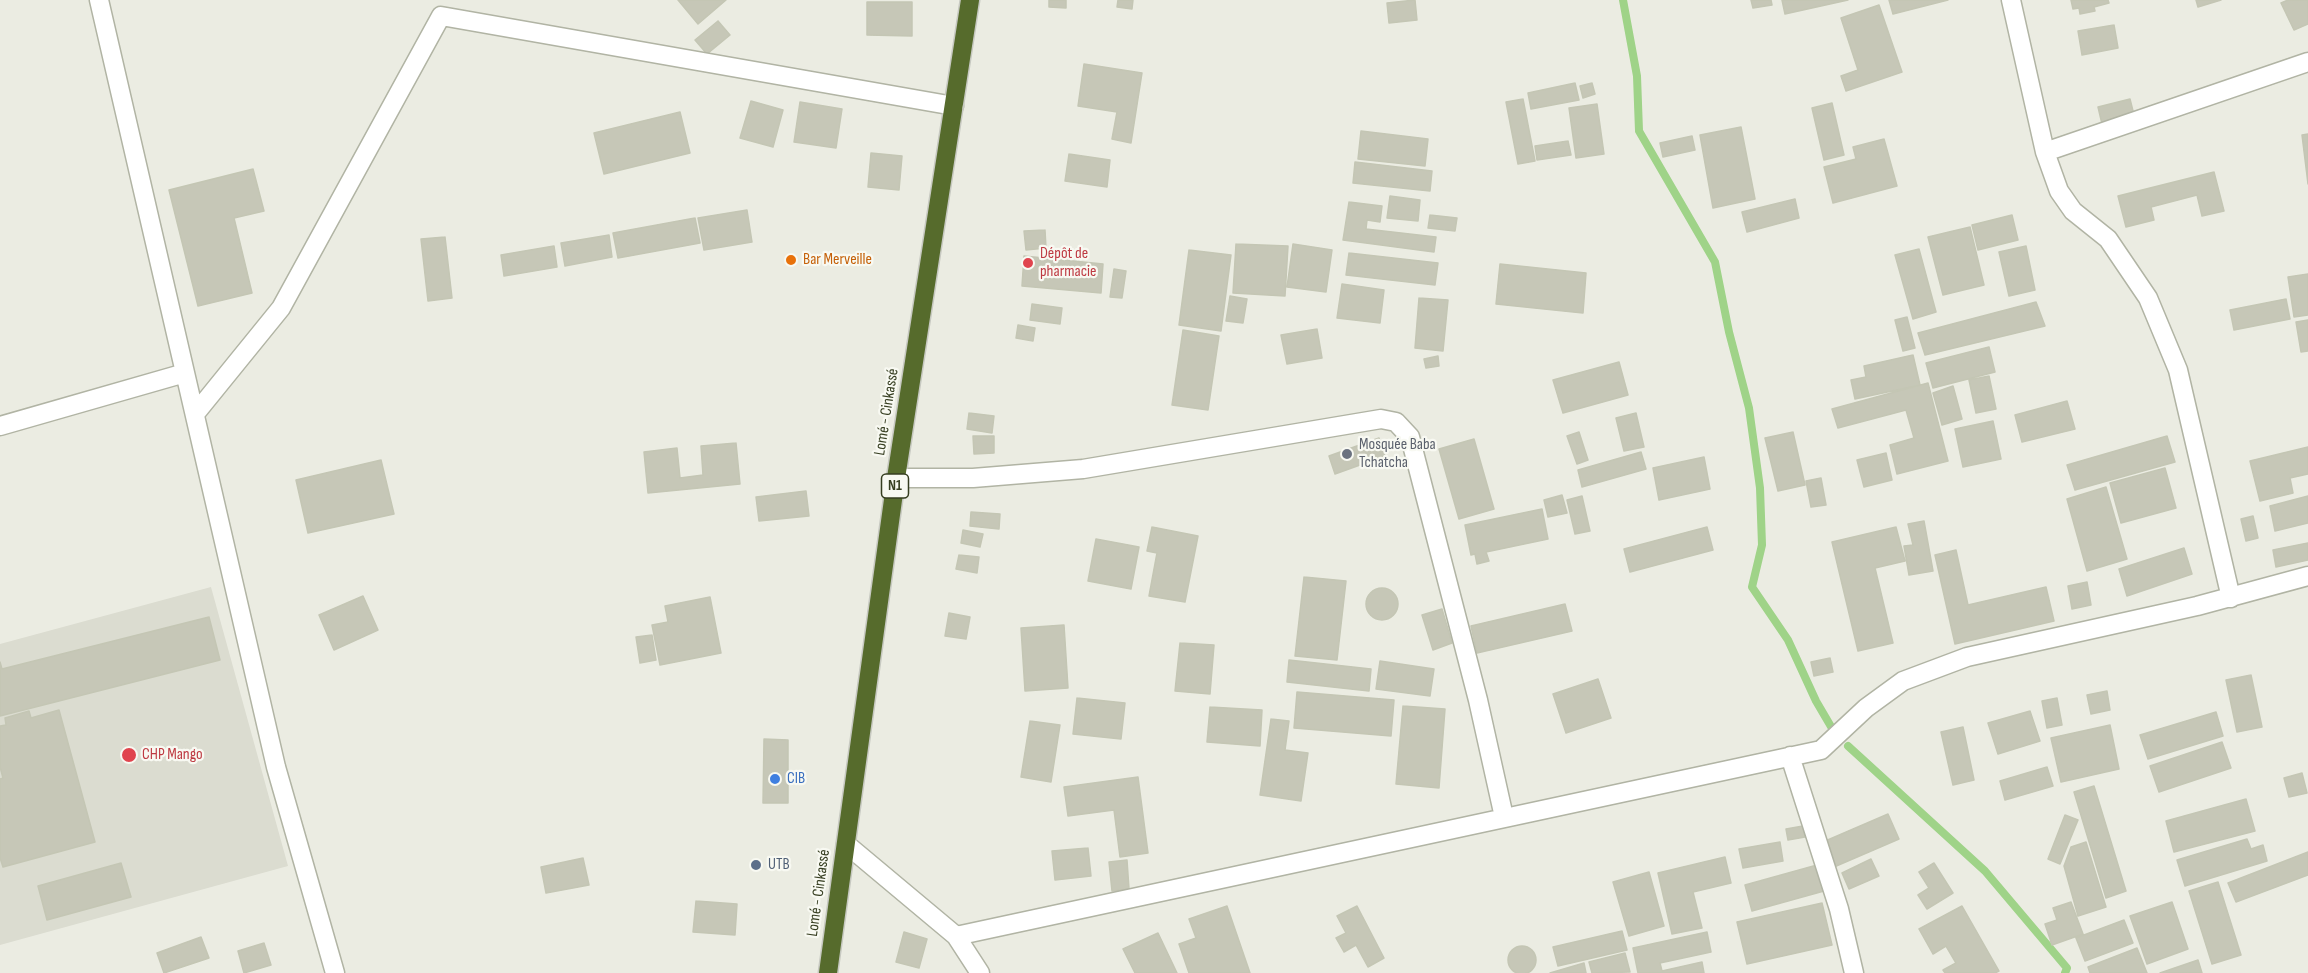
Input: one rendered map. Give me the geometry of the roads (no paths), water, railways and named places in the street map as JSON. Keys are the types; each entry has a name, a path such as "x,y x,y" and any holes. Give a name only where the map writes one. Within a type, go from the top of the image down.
{"highway":[{"name":"Lomé - Cinkassé","path":"828,973 896,478 970,0"}],"street":[{"path":"99,0 276,767 335,973"},
{"path":"2011,0 2045,152 2059,191 2073,211 2108,238 2148,298 2178,370 2231,598"},
{"path":"195,414 281,308 441,16 954,106"},
{"path":"2045,152 2308,62"},
{"path":"0,426 185,373"},
{"path":"896,478 973,478 1083,469 1380,418 1396,422 1410,437 1478,700 1504,817"},
{"path":"956,936 1821,750 1866,708 1903,681 1966,657 2231,598 2308,576"},
{"path":"1790,756 1839,909 1854,973"},
{"path":"846,844 956,936 980,973"}],"waterway":[{"path":"1623,0 1637,76 1639,131 1715,262 1729,332 1749,408 1760,488 1762,545 1752,587 1788,640 1816,701 1833,730"},
{"path":"1848,746 1985,871 2067,968 2065,973"}],"place":[{"name":"Bar Merveille","path":"791,260"},
{"name":"Dépôt de pharmacie","path":"1028,263"},
{"name":"Mosquée Baba Tchatcha","path":"1347,454"},
{"name":"CHP Mango","path":"129,755"},
{"name":"CIB","path":"775,779"},
{"name":"UTB","path":"756,865"}]}
